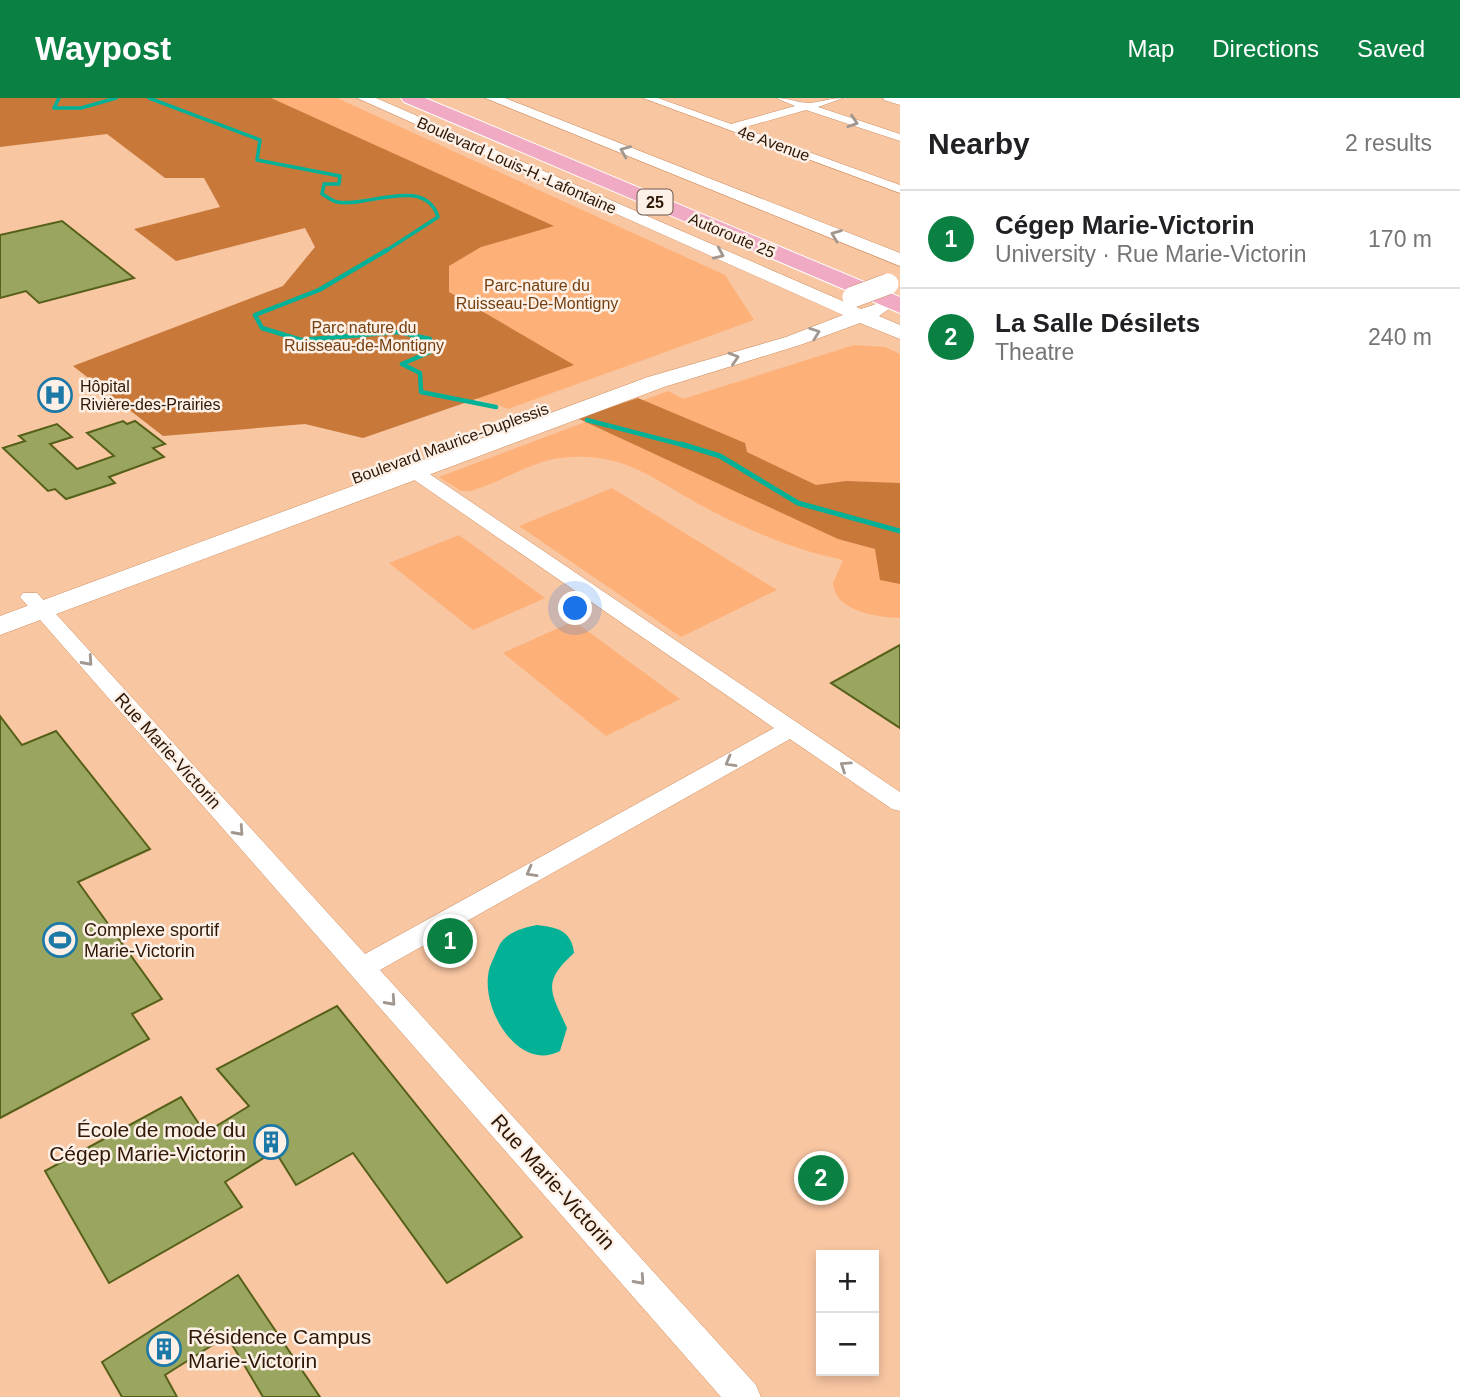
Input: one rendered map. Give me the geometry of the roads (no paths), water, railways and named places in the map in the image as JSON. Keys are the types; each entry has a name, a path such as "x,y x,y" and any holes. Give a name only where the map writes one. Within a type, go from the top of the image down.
{"highway":[{"name":"Autoroute 25","path":"410,98 879,306"},
{"name":"Autoroute 25","path":"435,98 900,292"},
{"path":"699,208 900,279"}],"main road":[{"name":"Boulevard Louis-H.-Lafontaine","path":"364,98 833,304 879,306 900,333"},
{"path":"492,98 900,260"},
{"name":"Boulevard Maurice-Duplessis","path":"407,467 656,382 793,341 879,306 900,279"},
{"name":"Boulevard Maurice-Duplessis","path":"0,626 36,604 407,467 833,304"},
{"name":"Boulevard Maurice-Duplessis","path":"0,608 36,604"}],"street":[{"name":"4e Avenue","path":"649,98 900,189"},
{"path":"781,98 900,138"},
{"path":"730,128 838,98"},
{"path":"888,98 900,102"},
{"path":"407,467 900,803"},
{"name":"Rue Marie-Victorin","path":"36,604 744,1397"},
{"path":"362,968 790,729"}],"water":[{"path":"537,925 551,927 567,935 574,953 557,972 552,988 567,1028 560,1051 545,1055 530,1053 505,1033 490,1002 488,985 489,968 506,937"}],"waterway":[{"path":"59,98 54,108 81,108 116,98"},
{"path":"149,98 260,140 257,160 340,176 339,184 324,184 322,194 335,201 349,203 408,195 421,198 431,205 438,217 384,252"},
{"path":"387,250 319,290 255,315 262,328 301,340 398,332 430,339 430,352 402,364 420,373 421,392 496,407"},
{"path":"587,420 687,446"},
{"path":"681,444 720,456 798,503 900,531"}],"place":[{"name":"Hôpital Rivière-des-Prairies","path":"55,395"},
{"name":"Complexe sportif Marie-Victorin","path":"60,940"},
{"name":"Cégep Marie-Victorin","path":"450,941"},
{"name":"École de mode du Cégep Marie-Victorin","path":"271,1142"},
{"name":"La Salle Désilets","path":"821,1178"},
{"name":"Résidence Campus Marie-Victorin","path":"164,1349"}],"park label":[{"name":"Parc-nature du Ruisseau-De-Montigny","path":"537,294"},
{"name":"Parc nature du Ruisseau-de-Montigny","path":"364,336"}]}
